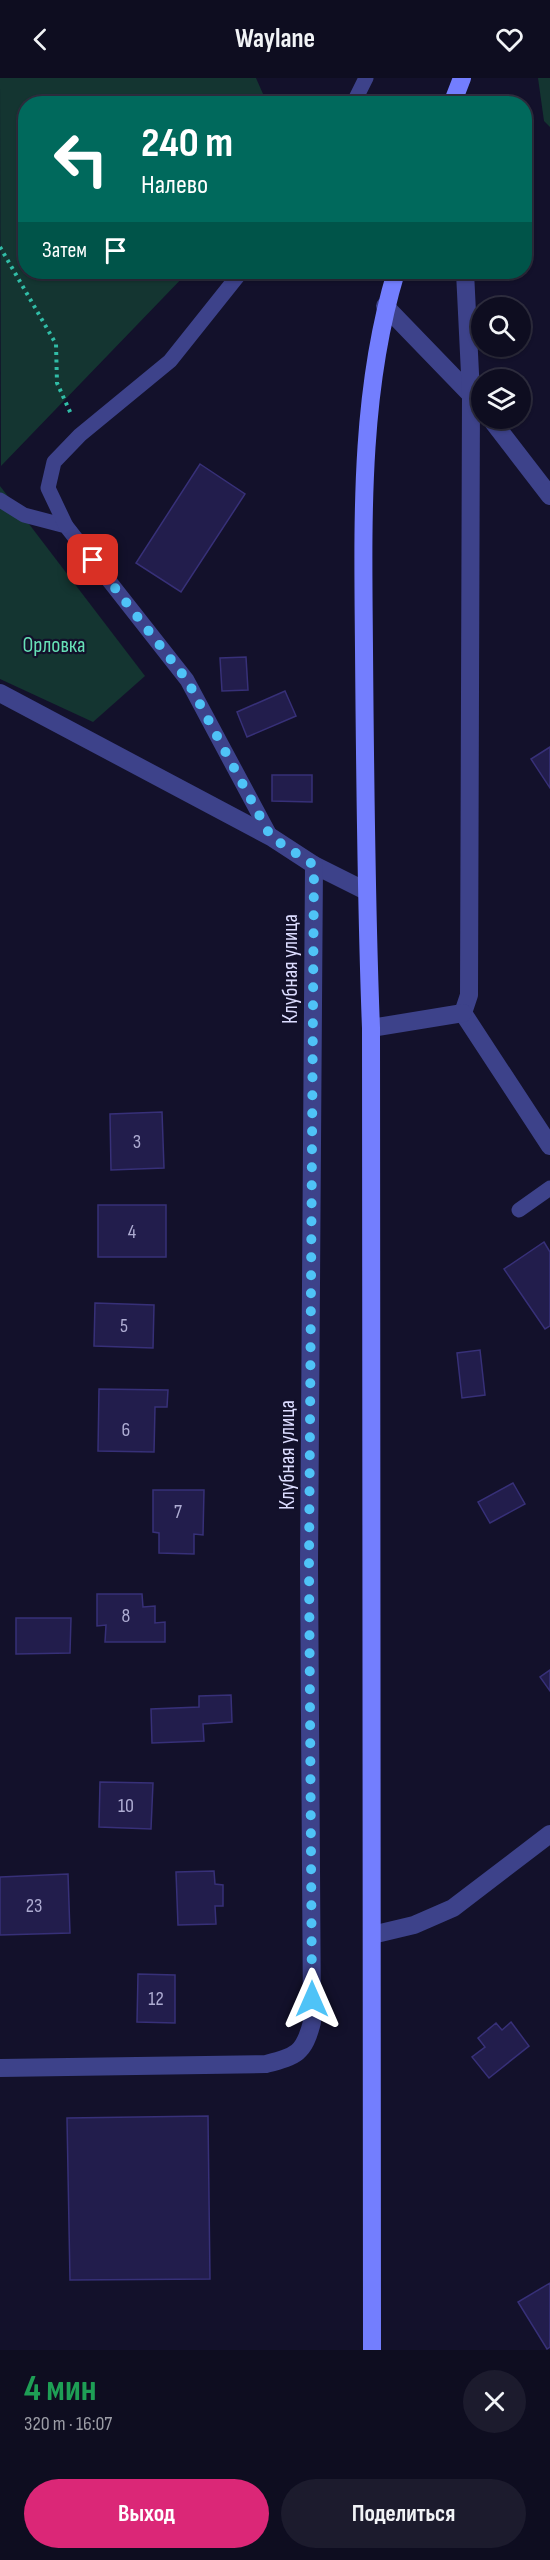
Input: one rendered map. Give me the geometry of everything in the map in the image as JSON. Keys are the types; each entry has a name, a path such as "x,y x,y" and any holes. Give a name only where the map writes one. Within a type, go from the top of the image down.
{"main road":[{"path":"455,96 462,78"},
{"path":"372,2350 371,1028 366,891 363,506 372,379 385,306 394,279"}],"street":[{"path":"466,279 473,369"},
{"path":"385,306 471,396"},
{"path":"463,1013 469,995 476,429"},
{"path":"498,429 550,496"},
{"path":"0,693 271,837 314,865 366,891"},
{"name":"Клубная улица","path":"0,2068 266,2064 293,2057 307,2044 312,2022 309,1564 314,865"},
{"path":"371,1028 463,1013"},
{"path":"463,1013 550,1146"},
{"path":"372,1935 414,1925 453,1908 550,1834"}],"lane":[{"path":"357,96 366,78"},
{"path":"235,279 170,361 80,435 54,462 48,488 66,526 187,680 271,837"},
{"path":"0,500 24,515 66,526"},
{"path":"519,1210 550,1188"}],"path":[{"path":"0,247 18,278"},
{"path":"18,279 56,344 57,383 80,435"}],"green space":[{"path":"0,78 256,78 264,96 18,96 18,279 181,279 1,466"},
{"path":"538,78 550,78 550,127 544,121"},
{"name":"Орловка","path":"0,486 145,676 93,722 0,679"}],"building":[{"path":"200,464 245,494 181,592 136,563"},
{"path":"246,657 248,690 222,691 220,658"},
{"path":"285,691 296,716 247,737 237,712"},
{"path":"550,747 550,788 531,759"},
{"path":"272,775 312,775 312,802 272,801"},
{"path":"162,1112 164,1168 111,1170 110,1114"},
{"path":"98,1205 166,1205 166,1257 98,1257"},
{"path":"544,1242 550,1252 550,1326 545,1329 504,1269"},
{"path":"95,1303 154,1305 153,1348 94,1346"},
{"path":"480,1350 485,1395 462,1398 457,1353"},
{"path":"99,1389 168,1390 167,1407 155,1407 154,1452 98,1451"},
{"path":"513,1483 525,1504 490,1523 478,1502"},
{"path":"153,1490 204,1490 203,1535 194,1534 194,1554 159,1553 159,1533 153,1532"},
{"path":"97,1594 142,1594 143,1607 155,1606 155,1623 165,1622 165,1642 105,1642 106,1625 97,1626"},
{"path":"16,1618 71,1618 70,1653 16,1654"},
{"path":"550,1670 550,1691 540,1677"},
{"path":"231,1695 232,1722 203,1724 204,1741 152,1743 151,1709 199,1707 199,1696"},
{"path":"100,1782 153,1783 151,1829 99,1827"},
{"path":"214,1871 215,1884 223,1885 223,1906 215,1906 216,1924 178,1925 176,1872"},
{"path":"68,1874 70,1933 0,1935 0,1877"},
{"path":"138,1974 175,1975 175,2023 137,2022"},
{"path":"511,2022 529,2046 489,2078 472,2057 485,2047 478,2038 496,2023 502,2030"},
{"path":"208,2116 210,2279 70,2280 67,2118"},
{"path":"550,2283 550,2347 547,2349 518,2302"}],"route":[{"path":"93,560 187,680 271,837 314,865 309,1564 312,1999"}]}
